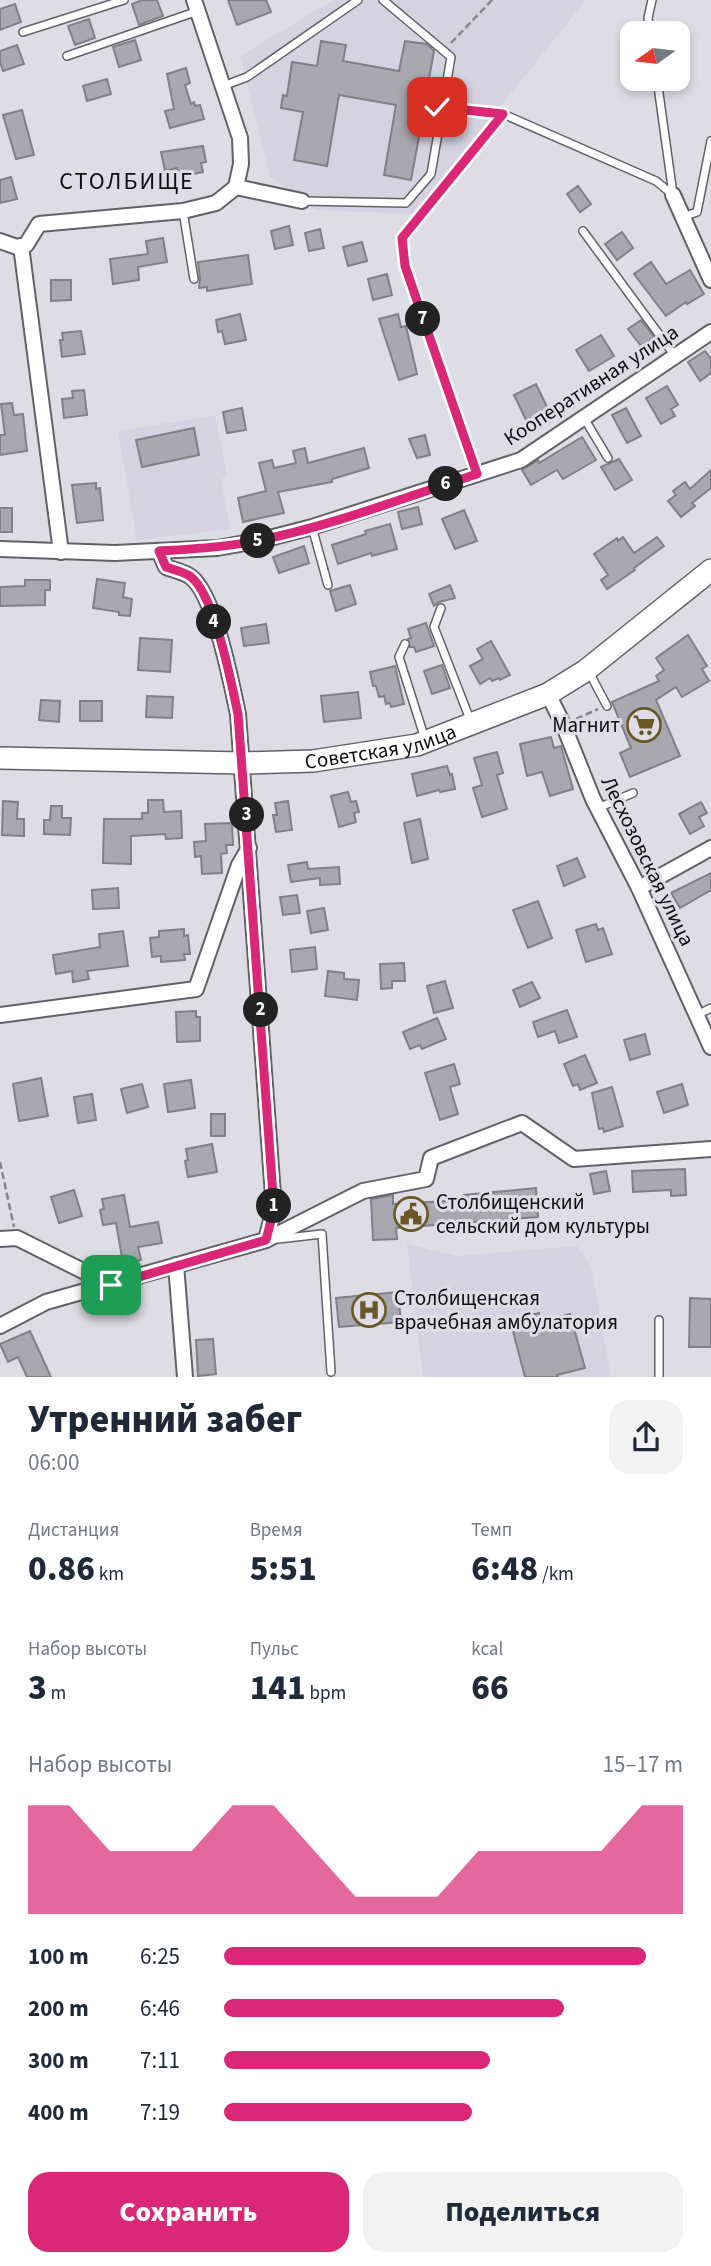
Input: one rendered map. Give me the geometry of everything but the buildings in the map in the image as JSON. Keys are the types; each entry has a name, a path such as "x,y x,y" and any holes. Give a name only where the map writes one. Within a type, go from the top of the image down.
{"street":[{"path":"0,241 17,247 26,245 39,223 183,211 216,203 236,187 241,164 240,138 196,6"},
{"path":"236,187 302,201"},
{"path":"673,195 711,280"},
{"path":"21,246 61,552"},
{"name":"Кооперативная улица","path":"0,549 115,553 217,548 312,527 521,460 711,332"},
{"path":"159,551 166,567 191,576 205,593 238,714 274,1209 266,1240"},
{"name":"Советская улица","path":"0,758 243,763 313,761 417,745 551,691 583,673 711,570"},
{"name":"Лесхозовская улица","path":"551,691 563,724 639,888 706,1011 711,1047"},
{"path":"0,1015 196,989 239,864 249,848"},
{"path":"639,888 711,848"},
{"path":"0,1326 46,1302 266,1240 363,1191 426,1179 431,1158 522,1123 574,1159 711,1149"},
{"path":"0,1239 17,1238 111,1285"},
{"path":"176,1265 186,1377"}],"lane":[{"path":"23,32 124,0"},
{"path":"222,86 247,77 358,0"},
{"path":"302,201 406,203 432,174 451,57 383,0"},
{"path":"648,21 652,0"},
{"path":"67,55 196,6"},
{"path":"659,91 673,195"},
{"path":"477,474 405,266 402,238 503,114 656,181 673,195"},
{"path":"682,217 697,212 711,141"},
{"path":"183,211 194,279"},
{"path":"583,230 675,356"},
{"path":"584,418 608,457"},
{"path":"312,527 328,585"},
{"path":"441,608 434,627 472,723"},
{"path":"405,644 399,657 426,742"},
{"path":"583,673 607,706"},
{"path":"603,806 633,793"},
{"path":"266,1240 321,1234 331,1371"},
{"path":"659,1320 659,1377"}],"path":[{"path":"444,51 492,0"},
{"path":"442,108 503,114"},
{"path":"563,724 607,706"},
{"path":"0,1162 17,1238"}],"shaded area":[{"path":"333,0 586,0 414,214 315,210 270,176 240,56"},
{"path":"215,415 227,475 221,480 230,529 137,540 118,431"},
{"path":"407,1244 457,1256 577,1246 591,1266 611,1377 423,1377"}],"place":[{"name":"Магнит","path":"644,725"},
{"name":"Столбищенский сельский дом культуры","path":"411,1214"},
{"name":"Столбищенская врачебная амбулатория","path":"369,1310"}],"district":[{"name":"СТОЛБИЩЕ","path":"127,181"}],"route":[{"path":"111,1285 266,1240 274,1209 238,714 205,593 191,576 166,567 159,551 217,548 262,540 312,527 477,474 405,266 402,238 503,114 437,107"}]}
